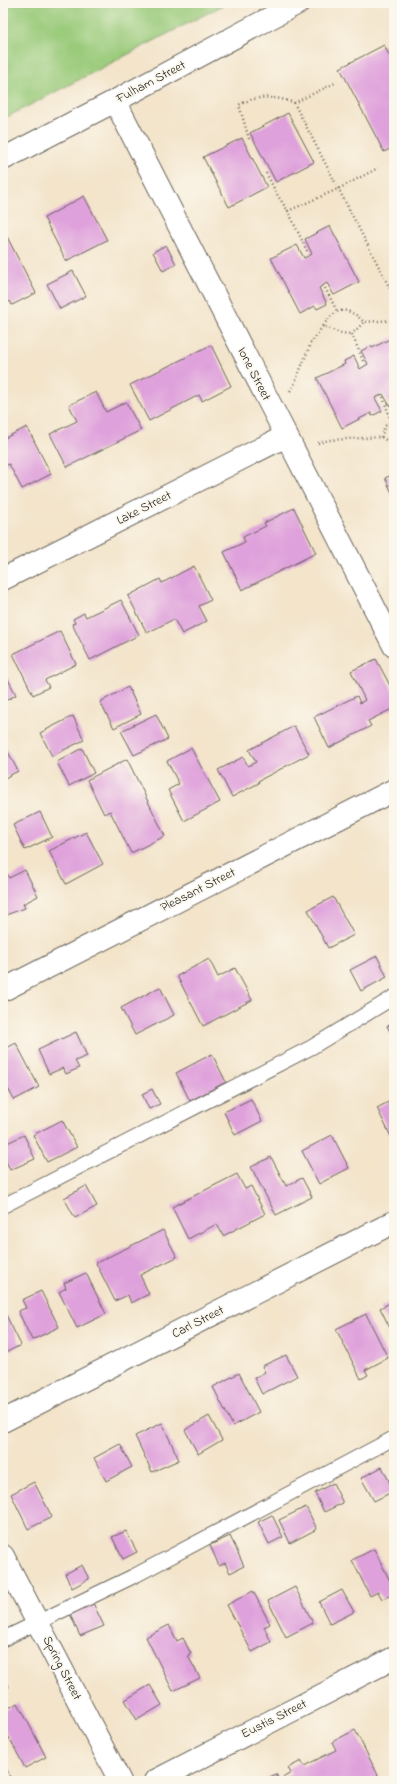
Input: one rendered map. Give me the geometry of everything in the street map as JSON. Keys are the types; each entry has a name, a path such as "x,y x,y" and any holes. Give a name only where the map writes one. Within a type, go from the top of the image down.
{"street":[{"name":"Fulham Street","path":"3,159 298,3"},
{"name":"Ione Street","path":"115,101 394,646"},
{"name":"Lake Street","path":"3,579 290,445"},
{"name":"Pleasant Street","path":"3,990 394,790"},
{"name":"Carl Street","path":"3,1421 394,1222"},
{"name":"Spring Street","path":"3,1556 120,1781"},
{"name":"Eustis Street","path":"155,1781 394,1658"}],"lane":[{"path":"3,1206 312,1047 394,997"},
{"path":"3,1639 37,1621 136,1575 394,1438"}],"path":[{"path":"249,139 239,105 249,99 263,98 294,103 335,83"},
{"path":"294,103 394,296"},
{"path":"288,211 338,189 378,168"},
{"path":"266,173 288,211 307,251"},
{"path":"325,288 337,311"},
{"path":"269,403 288,393 294,385 311,343 329,317 337,311 345,310 355,313 364,322"},
{"path":"323,326 340,333 352,334 364,322 394,320"},
{"path":"352,334 363,361"},
{"path":"381,437 385,426 392,420 383,397"},
{"path":"290,445 313,445 329,440 381,437 394,445"}],"green space":[{"path":"3,3 227,3 3,119"}],"building":[{"path":"384,45 394,65 394,147 384,152 340,68"},
{"path":"288,113 314,162 276,182 250,133"},
{"path":"242,138 267,187 229,207 203,157"},
{"path":"84,196 107,240 66,261 44,218"},
{"path":"330,226 359,282 334,295 327,283 319,288 327,304 317,309 315,306 300,314 271,258 297,245 304,258 312,254 305,239"},
{"path":"5,233 36,293 12,305 10,301 3,305 3,234"},
{"path":"166,245 176,264 163,271 153,252"},
{"path":"73,271 86,296 60,309 47,284"},
{"path":"394,337 394,404 390,406 383,394 375,398 382,411 372,416 371,413 342,428 317,378 345,364 344,361 354,356 360,369 368,364 361,351 371,346 372,348"},
{"path":"211,345 231,386 202,401 199,395 149,421 130,385"},
{"path":"96,392 106,412 126,402 141,430 67,467 50,434 77,421 69,405"},
{"path":"27,427 51,474 22,489 9,464 3,467 3,439"},
{"path":"394,474 394,497 385,478"},
{"path":"294,508 316,553 242,590 224,552 245,542 243,537 266,526 264,523"},
{"path":"194,566 211,600 199,606 207,621 182,634 174,619 147,633 128,596 160,579 162,583"},
{"path":"121,600 139,635 90,660 72,624 75,623 73,619 84,613 86,617"},
{"path":"60,631 76,664 45,680 49,687 33,695 13,654"},
{"path":"376,659 394,693 394,708 368,721 371,726 329,748 314,717 357,696 360,703 365,700 351,671"},
{"path":"3,669 16,695 3,702"},
{"path":"128,687 141,714 114,728 100,702"},
{"path":"156,714 168,739 134,755 121,731"},
{"path":"73,716 84,740 52,756 40,733"},
{"path":"294,726 309,754 258,781 259,783 232,797 218,770 243,757 248,766 256,762 249,750"},
{"path":"6,748 18,771 3,779 3,749"},
{"path":"82,748 94,773 69,786 57,762"},
{"path":"191,748 220,802 184,821 168,790 179,784 167,761"},
{"path":"127,759 165,836 131,853 110,811 104,814 87,780"},
{"path":"40,812 52,837 25,850 13,825"},
{"path":"86,832 103,864 66,884 49,851"},
{"path":"3,865 9,878 25,870 38,896 23,904 25,908 3,916"},
{"path":"333,897 354,935 328,948 308,910"},
{"path":"377,956 387,977 361,991 350,970"},
{"path":"209,959 218,977 235,968 252,1000 203,1026 177,976"},
{"path":"160,987 174,1015 135,1035 121,1008"},
{"path":"394,1023 394,1039 387,1026"},
{"path":"76,1032 87,1056 75,1061 79,1068 66,1074 63,1068 49,1074 38,1050"},
{"path":"16,1043 39,1087 14,1100 3,1079 3,1050"},
{"path":"212,1054 226,1082 190,1101 176,1073"},
{"path":"152,1089 160,1104 149,1109 142,1094"},
{"path":"251,1099 262,1121 235,1135 224,1112"},
{"path":"394,1099 394,1143 377,1108"},
{"path":"62,1120 77,1147 47,1162 33,1135"},
{"path":"24,1135 35,1159 10,1170 3,1154 3,1145"},
{"path":"332,1135 349,1168 319,1184 302,1151"},
{"path":"271,1157 286,1186 302,1178 312,1197 276,1215 251,1167"},
{"path":"237,1174 245,1189 251,1186 265,1214 223,1236 217,1224 188,1239 172,1207"},
{"path":"86,1186 97,1206 75,1218 64,1198"},
{"path":"163,1230 177,1257 140,1275 149,1294 131,1303 128,1295 115,1301 96,1263"},
{"path":"86,1273 106,1314 77,1328 59,1292 66,1288 64,1283"},
{"path":"41,1291 59,1327 32,1340 18,1311 26,1308 22,1300"},
{"path":"394,1301 394,1336 380,1308"},
{"path":"3,1309 21,1345 3,1354"},
{"path":"366,1314 388,1358 365,1370 368,1375 361,1379 336,1329"},
{"path":"286,1355 297,1376 262,1394 254,1378 265,1372 262,1366"},
{"path":"239,1373 259,1412 233,1426 213,1387"},
{"path":"209,1416 222,1440 198,1454 185,1430"},
{"path":"162,1423 179,1460 152,1472 135,1436"},
{"path":"120,1444 132,1467 106,1481 94,1458"},
{"path":"382,1467 394,1491 374,1501 361,1478"},
{"path":"34,1482 52,1517 28,1529 11,1494"},
{"path":"333,1483 343,1503 324,1512 315,1493"},
{"path":"306,1507 317,1529 290,1543 279,1520"},
{"path":"272,1515 283,1537 269,1544 258,1522"},
{"path":"126,1531 137,1552 123,1559 112,1537"},
{"path":"230,1536 244,1566 230,1573 225,1563 219,1566 210,1545"},
{"path":"374,1549 394,1589 394,1594 382,1599 378,1592 370,1596 352,1560"},
{"path":"82,1565 89,1579 72,1588 65,1574"},
{"path":"295,1587 313,1623 286,1637 268,1601"},
{"path":"342,1590 354,1612 330,1624 319,1602"},
{"path":"253,1591 270,1624 264,1627 271,1642 252,1652 227,1605"},
{"path":"93,1603 104,1626 80,1636 70,1614"},
{"path":"169,1625 177,1641 183,1638 191,1654 188,1656 200,1678 173,1691 146,1637"},
{"path":"3,1675 9,1687 3,1690"},
{"path":"150,1685 162,1705 137,1720 125,1700"},
{"path":"18,1703 46,1757 25,1768 3,1726 3,1711"},
{"path":"355,1730 381,1781 262,1781 276,1774 279,1780 291,1773 288,1768 301,1761 304,1766 336,1750 332,1742"},
{"path":"3,1762 10,1776 7,1778 9,1781 3,1781"}]}
